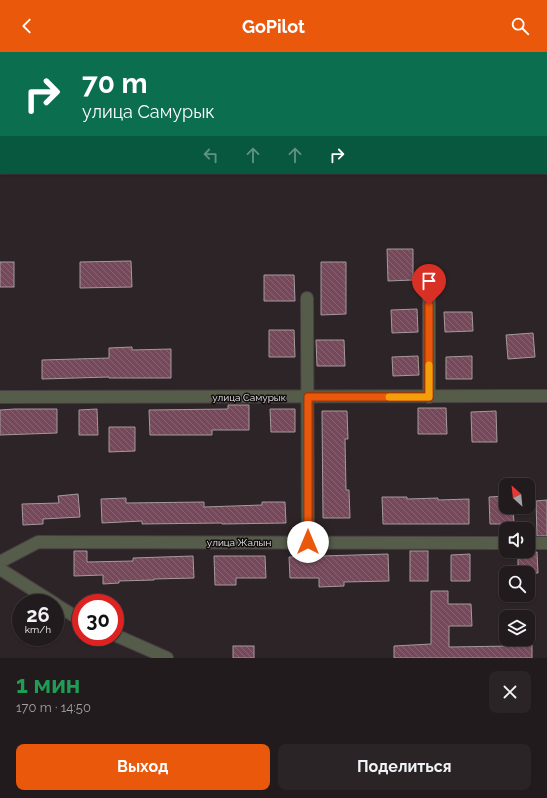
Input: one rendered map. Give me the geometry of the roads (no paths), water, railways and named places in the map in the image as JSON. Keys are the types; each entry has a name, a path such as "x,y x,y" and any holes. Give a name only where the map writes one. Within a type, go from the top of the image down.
{"street":[{"path":"429,275 429,397"},
{"path":"307,298 308,542"},
{"name":"улица Самурык","path":"0,397 547,396"},
{"name":"улица Жалын","path":"0,562 38,542 499,542"},
{"path":"535,542 547,543"},
{"path":"0,569 40,594"},
{"path":"124,639 167,658"}]}
